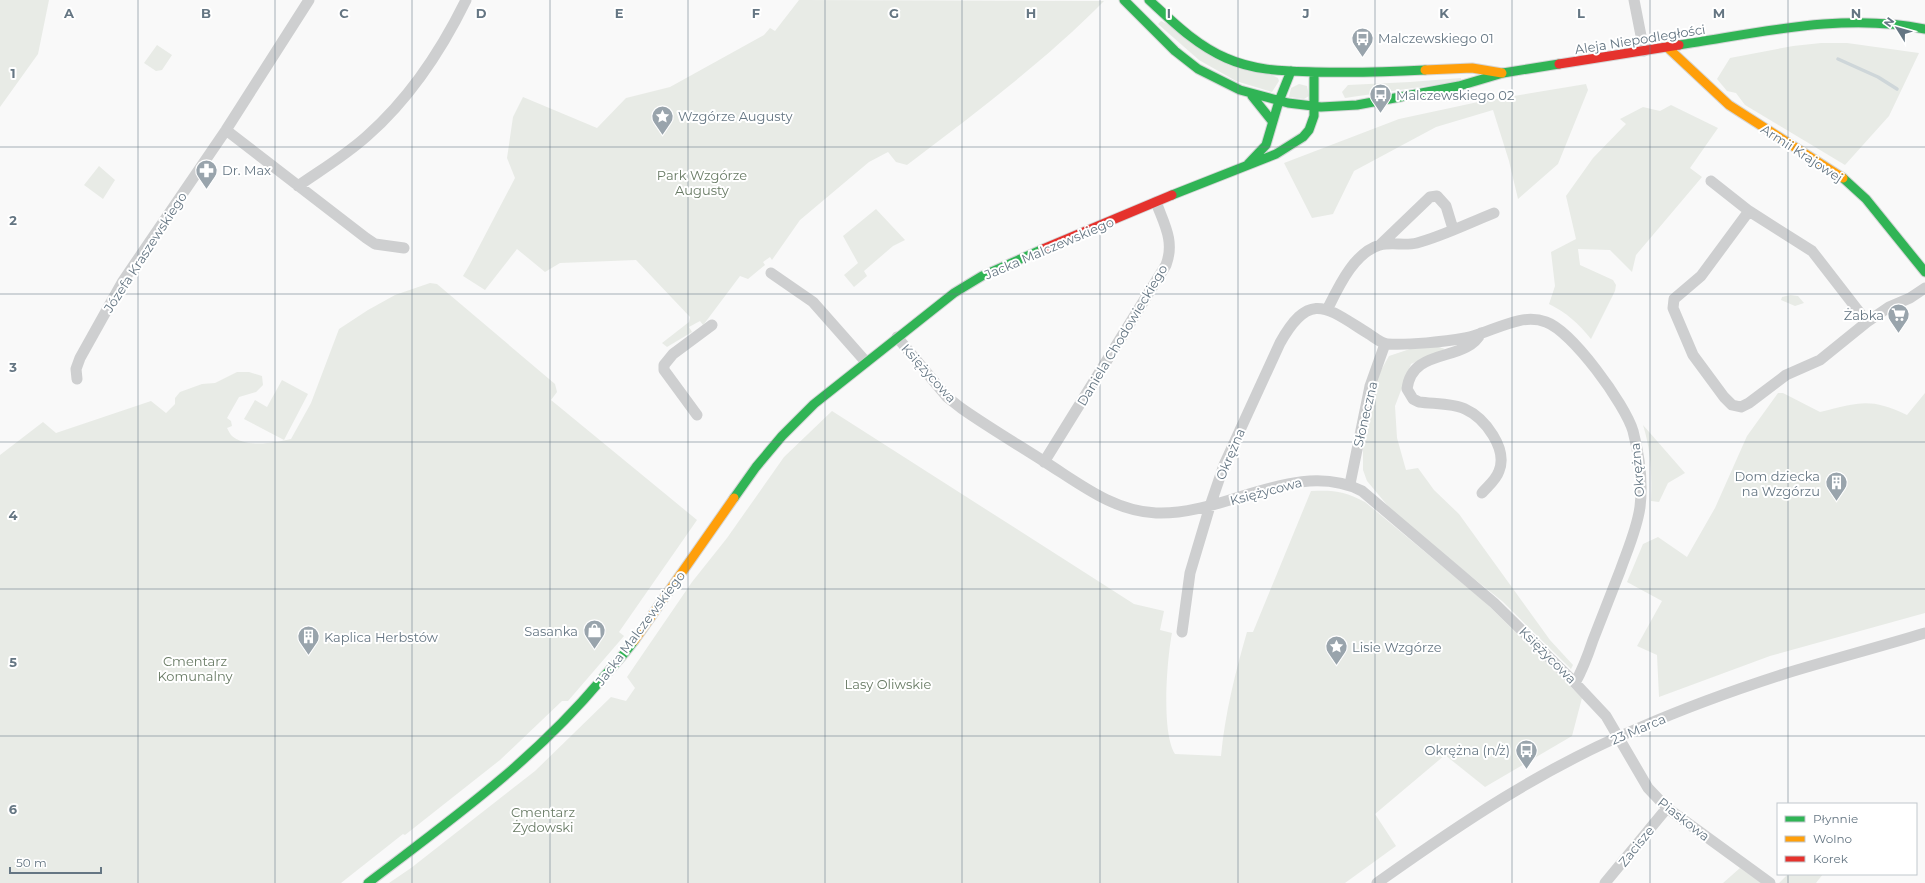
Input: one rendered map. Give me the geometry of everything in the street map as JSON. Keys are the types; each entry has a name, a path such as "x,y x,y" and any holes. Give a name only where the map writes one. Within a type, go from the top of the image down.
{"main road":[{"name":"Aleja Niepodległości","path":"1124,0 1164,40 1198,68 1215,79 1252,96 1315,106 1339,107 1477,83 1503,73 1795,27 1835,23 1925,28"},
{"name":"Aleja Niepodległości","path":"1149,0 1180,29 1205,47 1242,65 1271,71 1365,73 1472,68 1503,73"},
{"name":"Armii Krajowej","path":"1667,47 1728,105 1843,178 1866,200 1925,272"},
{"path":"1272,121 1291,71"},
{"name":"Jacka Malczewskiego","path":"368,883 478,800 527,758 575,710 607,675 630,646 739,490 782,436 814,404 954,293 982,276 1248,164 1280,153 1307,134 1313,122 1315,106 1314,72"},
{"path":"1252,96 1272,121"},
{"name":"Jacka Malczewskiego","path":"1248,164 1266,145 1272,121"}],"street":[{"name":"Józefa Kraszewskiego","path":"77,379 76,369 80,358 123,281 226,130 309,0"},
{"path":"298,186 366,137 385,119 432,59 446,38 466,0"},
{"path":"1634,0 1644,51"},
{"path":"226,130 375,244 404,248"},
{"path":"1711,181 1750,211 1812,251 1867,322"},
{"path":"1327,310 1342,279 1350,268 1362,256 1380,245 1430,197 1436,196 1446,206 1453,229"},
{"name":"Daniela Chodowieckiego","path":"1044,462 1166,264 1170,249 1169,233 1156,202"},
{"path":"1750,211 1701,276 1674,299 1673,308 1693,355 1724,397 1732,404 1741,407 1749,403 1786,375 1820,360 1867,322 1925,288"},
{"path":"1380,245 1416,243 1494,213"},
{"path":"771,273 813,302 866,362"},
{"name":"Okrężna","path":"1182,632 1190,573 1224,465 1280,343 1290,324 1300,314 1310,309 1327,310 1338,315 1385,344 1465,338 1532,318 1549,323 1570,338 1609,388 1627,417 1632,430 1639,459 1640,508 1630,543 1613,590 1575,683"},
{"path":"697,414 664,370 664,365 673,354 712,325"},
{"name":"Okrężna","path":"1481,333 1472,345 1438,356 1419,366 1411,374 1407,389 1413,399 1420,402 1464,408 1477,416 1492,432 1501,462 1500,471 1495,479 1482,492"},
{"name":"Księżycowa","path":"897,337 947,397 983,423 1044,462 1096,495 1116,505 1156,513 1178,512 1210,506 1292,483 1310,480 1350,484 1362,491 1494,603 1575,683 1606,716 1617,737"},
{"name":"Słoneczna","path":"1350,484 1370,386 1385,344"},
{"name":"23 Marca","path":"1377,883 1454,828 1509,794 1617,737 1672,714 1786,673 1925,633"},
{"name":"Piaskowa","path":"1617,737 1648,788 1667,808 1770,883"},
{"name":"Zacisze","path":"1605,883 1667,808"}],"green space":[{"path":"0,0 49,0 38,54 0,107"},
{"name":"Park Wzgórze Augusty","path":"799,0 1104,1 1033,66 907,165 896,162 888,152 869,162 800,220 772,260 770,257 763,262 765,265 748,279 740,276 703,325 700,321 689,327 692,332 667,347 662,343 689,322 690,317 636,260 560,263 545,272 517,249 485,290 463,276 515,178 507,158 513,117 523,97 597,128 626,98 670,87 764,35 770,28 775,31"},
{"path":"1161,21 1278,78 1279,81 1272,92 1236,81 1199,60 1158,24"},
{"path":"1821,43 1847,43 1919,53 1889,116 1845,165 1745,105 1736,93 1727,91 1717,79 1730,58 1793,46"},
{"path":"157,45 172,55 162,70 156,71 144,63"},
{"path":"1461,78 1461,81 1345,98 1342,92 1348,85"},
{"path":"1299,84 1307,86 1309,96 1304,99 1289,97 1291,88"},
{"path":"1586,84 1588,90 1558,164 1518,199 1509,161 1493,110 1436,127 1354,171 1333,214 1312,218 1284,163 1399,119 1478,102"},
{"path":"1671,105 1718,128 1690,168 1702,177 1636,255 1632,272 1610,250 1578,249 1580,265 1613,280 1616,285 1615,291 1591,339 1572,319 1549,304 1555,286 1551,252 1576,239 1566,196 1593,158 1626,124 1620,119 1643,107 1660,111"},
{"path":"99,166 115,180 103,199 84,185"},
{"path":"876,209 905,240 893,246 864,271 867,276 854,287 844,275 858,263 843,236"},
{"name":"Cmentarz Komunalny","path":"430,283 437,284 555,384 557,392 551,400 697,520 619,632 624,636 568,701 562,701 500,760 341,883 0,883 0,455 43,422 56,433 151,401 166,413 175,404 175,398 180,392 202,384 215,383 237,372 249,372 262,376 263,385 256,392 239,397 227,418 231,421 232,426 227,428 231,435 244,442 260,444 291,439 311,403 339,329 395,295"},
{"path":"1790,295 1798,296 1804,303 1795,306 1781,300 1782,297"},
{"path":"1436,346 1445,349 1411,364 1395,406 1397,438 1406,470 1418,468 1434,490 1459,514 1550,640 1573,665 1571,669 1502,601 1398,518 1367,481 1363,470 1363,434 1380,372 1389,356 1413,348"},
{"path":"282,380 308,394 284,440 244,419 255,400 267,407"},
{"path":"1778,393 1783,393 1820,412 1864,403 1894,409 1907,415 1925,393 1925,613 1770,656 1659,697 1657,655 1637,646 1662,601 1627,582 1643,544 1658,537 1687,557 1715,508 1747,436"},
{"name":"Lasy Oliwskie","path":"832,411 1134,604 1164,611 1160,630 1172,633 1168,660 1166,695 1168,729 1175,754 1221,756 1231,694 1247,632 1253,632 1311,491 1339,492 1365,502 1484,601 1582,698 1572,736 1485,787 1445,755 1375,814 1396,846 1345,883 389,883 411,868 535,771 611,697 626,701 635,688 627,677 692,582 727,538 784,457"},
{"path":"1643,425 1685,473 1668,483 1659,502 1651,501 1650,462 1648,444"},
{"path":"1740,868 1762,883 1723,883"},
{"path":"1787,875 1822,875 1816,883 1779,883"}],"waterway":[{"path":"1838,59 1878,77 1897,89"}],"traffic: fast":[{"path":"1124,0 1175,51 1198,69 1240,90 1288,103 1321,107 1357,105 1459,86 1503,73 1559,64"},
{"path":"1149,0 1167,17 1205,47 1226,58 1248,66 1270,70 1315,72 1425,70"},
{"path":"1679,45 1770,30 1832,23 1894,24 1925,29"},
{"path":"1248,164 1266,145 1279,101 1291,71"},
{"path":"1172,195 1276,154 1303,137 1309,130 1314,116 1314,72"},
{"path":"1252,96 1272,121"},
{"path":"1843,178 1866,199 1925,272"},
{"path":"734,498 756,467 782,436 814,404 954,293 982,276 1043,249"},
{"path":"368,883 460,812 519,763 575,710 634,641"}],"traffic: slow":[{"path":"1667,47 1729,105 1843,178"},
{"path":"1425,70 1472,68 1502,73"},
{"path":"634,641 734,498"}],"traffic: jam":[{"path":"1559,64 1679,45"},
{"path":"1043,249 1172,195"}],"place":[{"name":"Malczewskiego 01","path":"1362,58"},
{"name":"Malczewskiego 02","path":"1380,114"},
{"name":"Wzgórze Augusty","path":"662,136"},
{"name":"Dr. Max","path":"207,190"},
{"name":"Żabka","path":"1899,334"},
{"name":"Dom dziecka na Wzgórzu","path":"1836,502"},
{"name":"Sasanka","path":"594,650"},
{"name":"Kaplica Herbstów","path":"309,656"},
{"name":"Lisie Wzgórze","path":"1337,666"},
{"name":"Okrężna (n/ż)","path":"1526,770"}],"park label":[{"name":"Cmentarz Żydowski","path":"543,820"}]}
